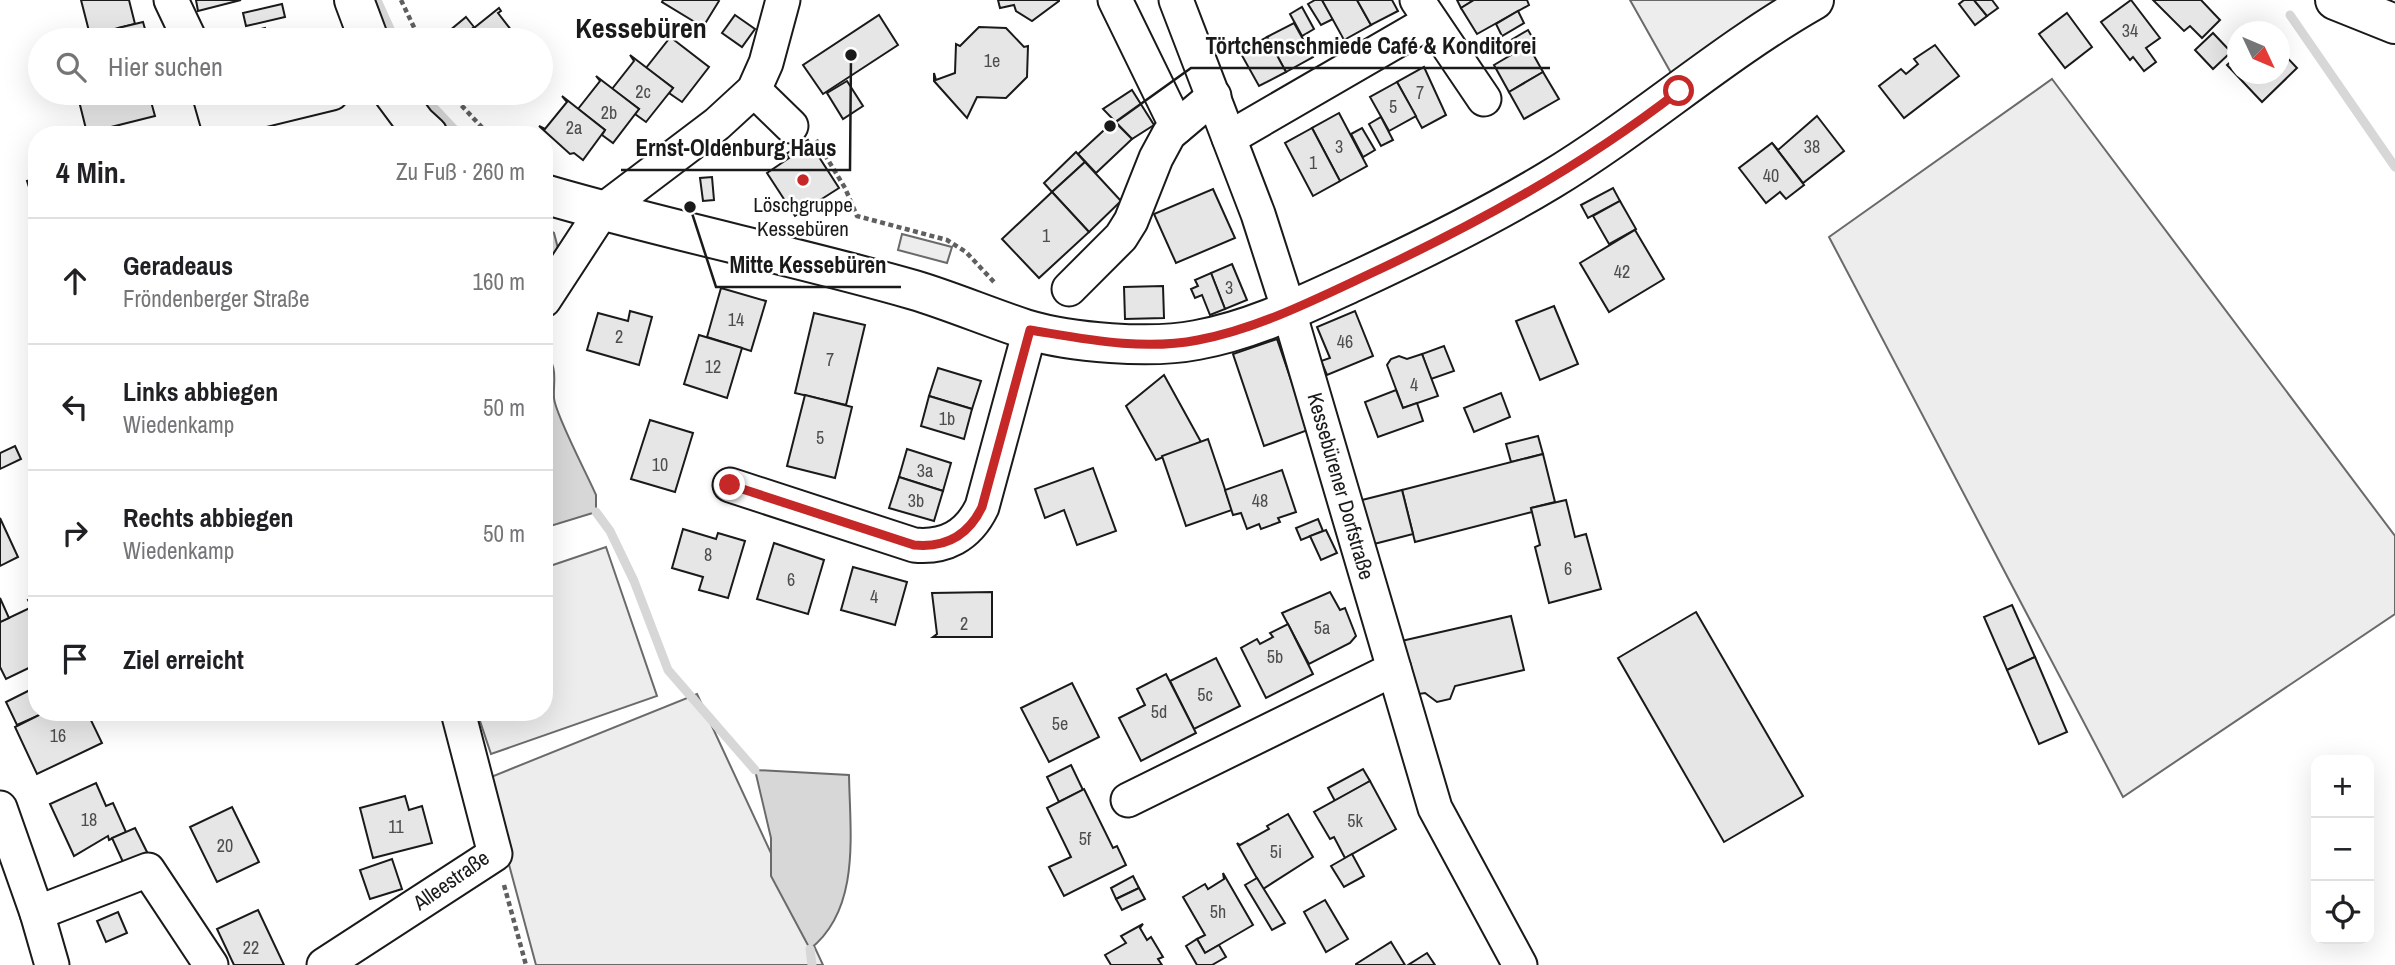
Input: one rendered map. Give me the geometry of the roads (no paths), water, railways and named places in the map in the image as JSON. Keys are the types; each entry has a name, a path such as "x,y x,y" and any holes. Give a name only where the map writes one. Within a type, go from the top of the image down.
{"main road":[{"path":"354,0 364,28"},
{"path":"553,197 915,290 1017,326 1109,342 1158,344 1198,340 1290,312 1480,220 1551,179 1641,121 1763,29 1814,0"},
{"path":"2335,0 2395,24"},
{"path":"402,105 418,126"}],"street":[{"path":"171,0 184,28"},
{"path":"553,286 602,211 717,124 754,90 766,63 783,0"},
{"path":"1115,0 1177,127"},
{"name":"Kessebürener Dorfstraße","path":"1177,0 1290,312 1435,808 1516,963"},
{"path":"1229,138 1423,11 1484,99"},
{"path":"754,90 791,126"},
{"path":"1069,289 1121,237 1131,222 1156,158 1177,127 1214,96"},
{"path":"212,105 217,121 283,105"},
{"path":"730,485 914,545 935,546 956,539 971,524 982,507 1017,326"},
{"path":"1128,800 1394,669"},
{"name":"Alleestraße","path":"324,965 495,854 460,721"},
{"path":"0,808 52,965"},
{"path":"37,914 148,870 211,965"}],"waterway":[{"path":"377,0 390,28"},
{"path":"2290,15 2395,167"},
{"path":"431,105 451,126"},
{"path":"596,512 610,531 634,581 668,670 755,770"},
{"path":"810,949 812,965"}],"place":[{"name":"Ernst-Oldenburg Haus","path":"851,55"},
{"name":"Törtchenschmiede Café & Konditorei","path":"1110,126"},
{"name":"Löschgruppe Kessebüren","path":"803,180"},
{"name":"Mitte Kessebüren","path":"690,207"}],"district":[{"name":"Kessebüren","path":"641,28"}]}
